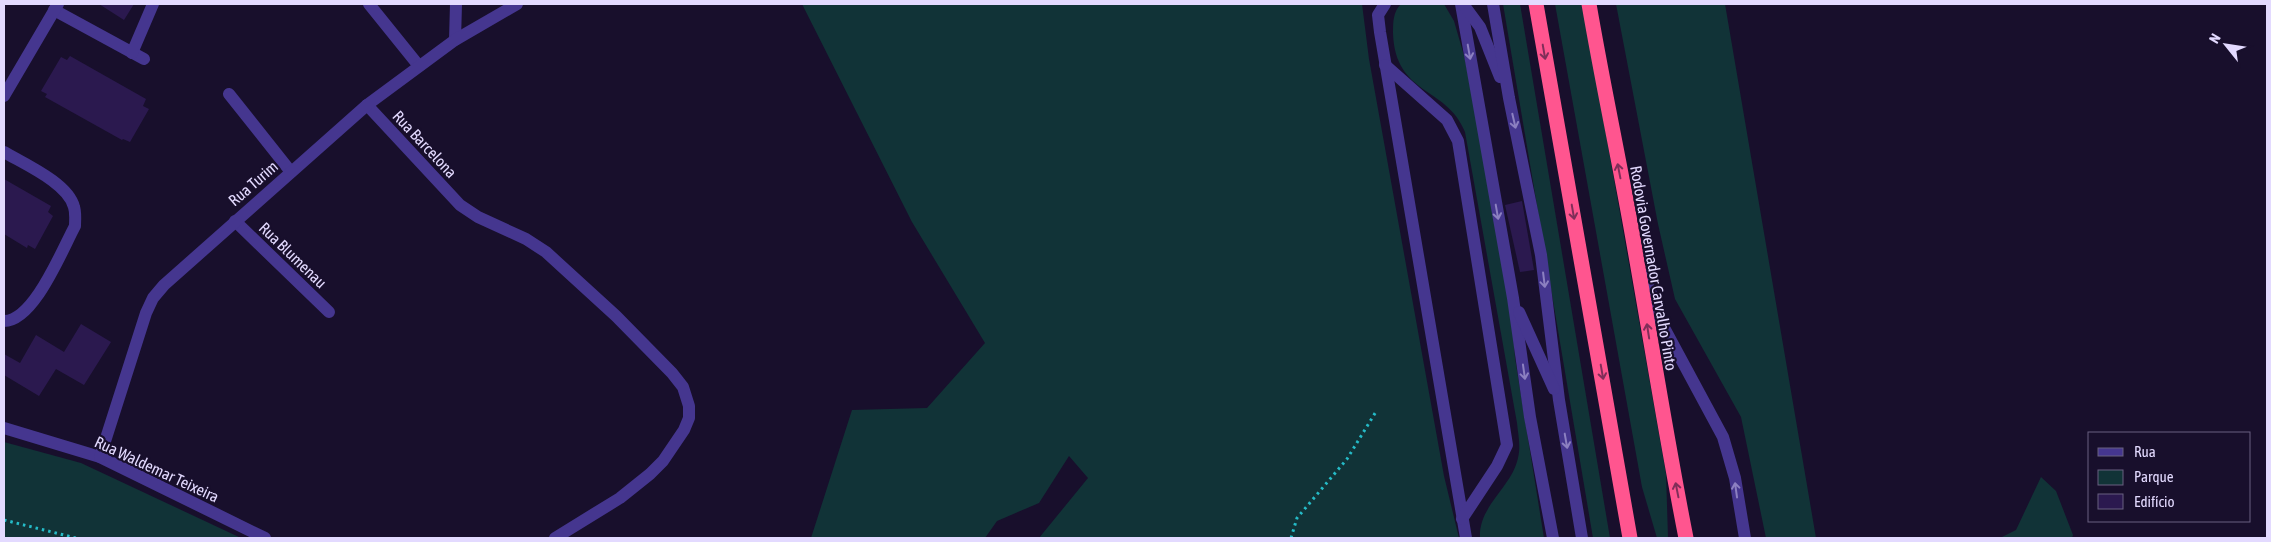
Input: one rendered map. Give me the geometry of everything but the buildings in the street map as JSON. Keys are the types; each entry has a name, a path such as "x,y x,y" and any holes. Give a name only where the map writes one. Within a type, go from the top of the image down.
{"highway":[{"path":"1536,4 1625,500 1630,538"},
{"name":"Rodovia Governador Carvalho Pinto","path":"1589,4 1607,108 1635,248 1661,412 1686,538"}],"street":[{"path":"132,53 153,4"},
{"path":"369,4 419,66"},
{"path":"454,40 456,4"},
{"name":"Rua Turim","path":"100,457 146,313 152,298 164,284 367,105 454,40 517,4"},
{"path":"1385,4 1377,9 1385,65 1466,538"},
{"path":"1462,4 1480,27 1509,98"},
{"path":"1462,4 1513,298 1530,417 1553,538"},
{"path":"1493,4 1509,98 1541,255 1559,400 1582,538"},
{"path":"4,96 56,7 144,59"},
{"path":"1385,65 1447,120 1458,141 1507,445 1497,466 1462,519"},
{"path":"229,94 290,172"},
{"name":"Rua Barcelona","path":"367,105 460,205 478,217 526,239 546,252 616,316 672,373 683,387 689,406 689,418 684,430 663,461 620,498 555,538"},
{"path":"4,152 58,185 74,205 76,216 75,226 37,298 17,318 4,321"},
{"name":"Rua Blumenau","path":"234,221 329,312"},
{"path":"1635,248 1661,322 1722,437 1734,478 1745,538"},
{"path":"1513,298 1559,400"},
{"name":"Rua Waldemar Teixeira","path":"4,428 100,457 266,538"},
{"path":"1625,500 1626,538"}],"path":[{"path":"1291,538 1297,518 1347,459 1377,410"},
{"path":"4,520 76,538"}],"green space":[{"path":"802,4 1362,4 1369,59 1444,476 1459,538 1039,538 1088,478 1069,456 1039,503 997,521 985,538 811,538 852,410 927,408 985,343 912,222"},
{"path":"1401,4 1444,4 1454,21 1465,59 1511,307 1515,358 1544,538 1480,538 1484,516 1515,468 1519,454 1517,423 1465,132 1457,117 1446,106 1412,80 1403,69 1396,53 1393,33 1393,21"},
{"path":"1503,4 1520,4 1610,538 1593,538"},
{"path":"1555,4 1583,4 1666,474 1668,538 1657,538 1642,487"},
{"path":"1616,4 1725,4 1816,538 1766,538 1741,417 1675,299 1658,224"},
{"path":"4,442 81,463 241,538 4,538"},
{"path":"2041,477 2056,491 2073,535 2072,538 2000,538 2016,530"}]}
